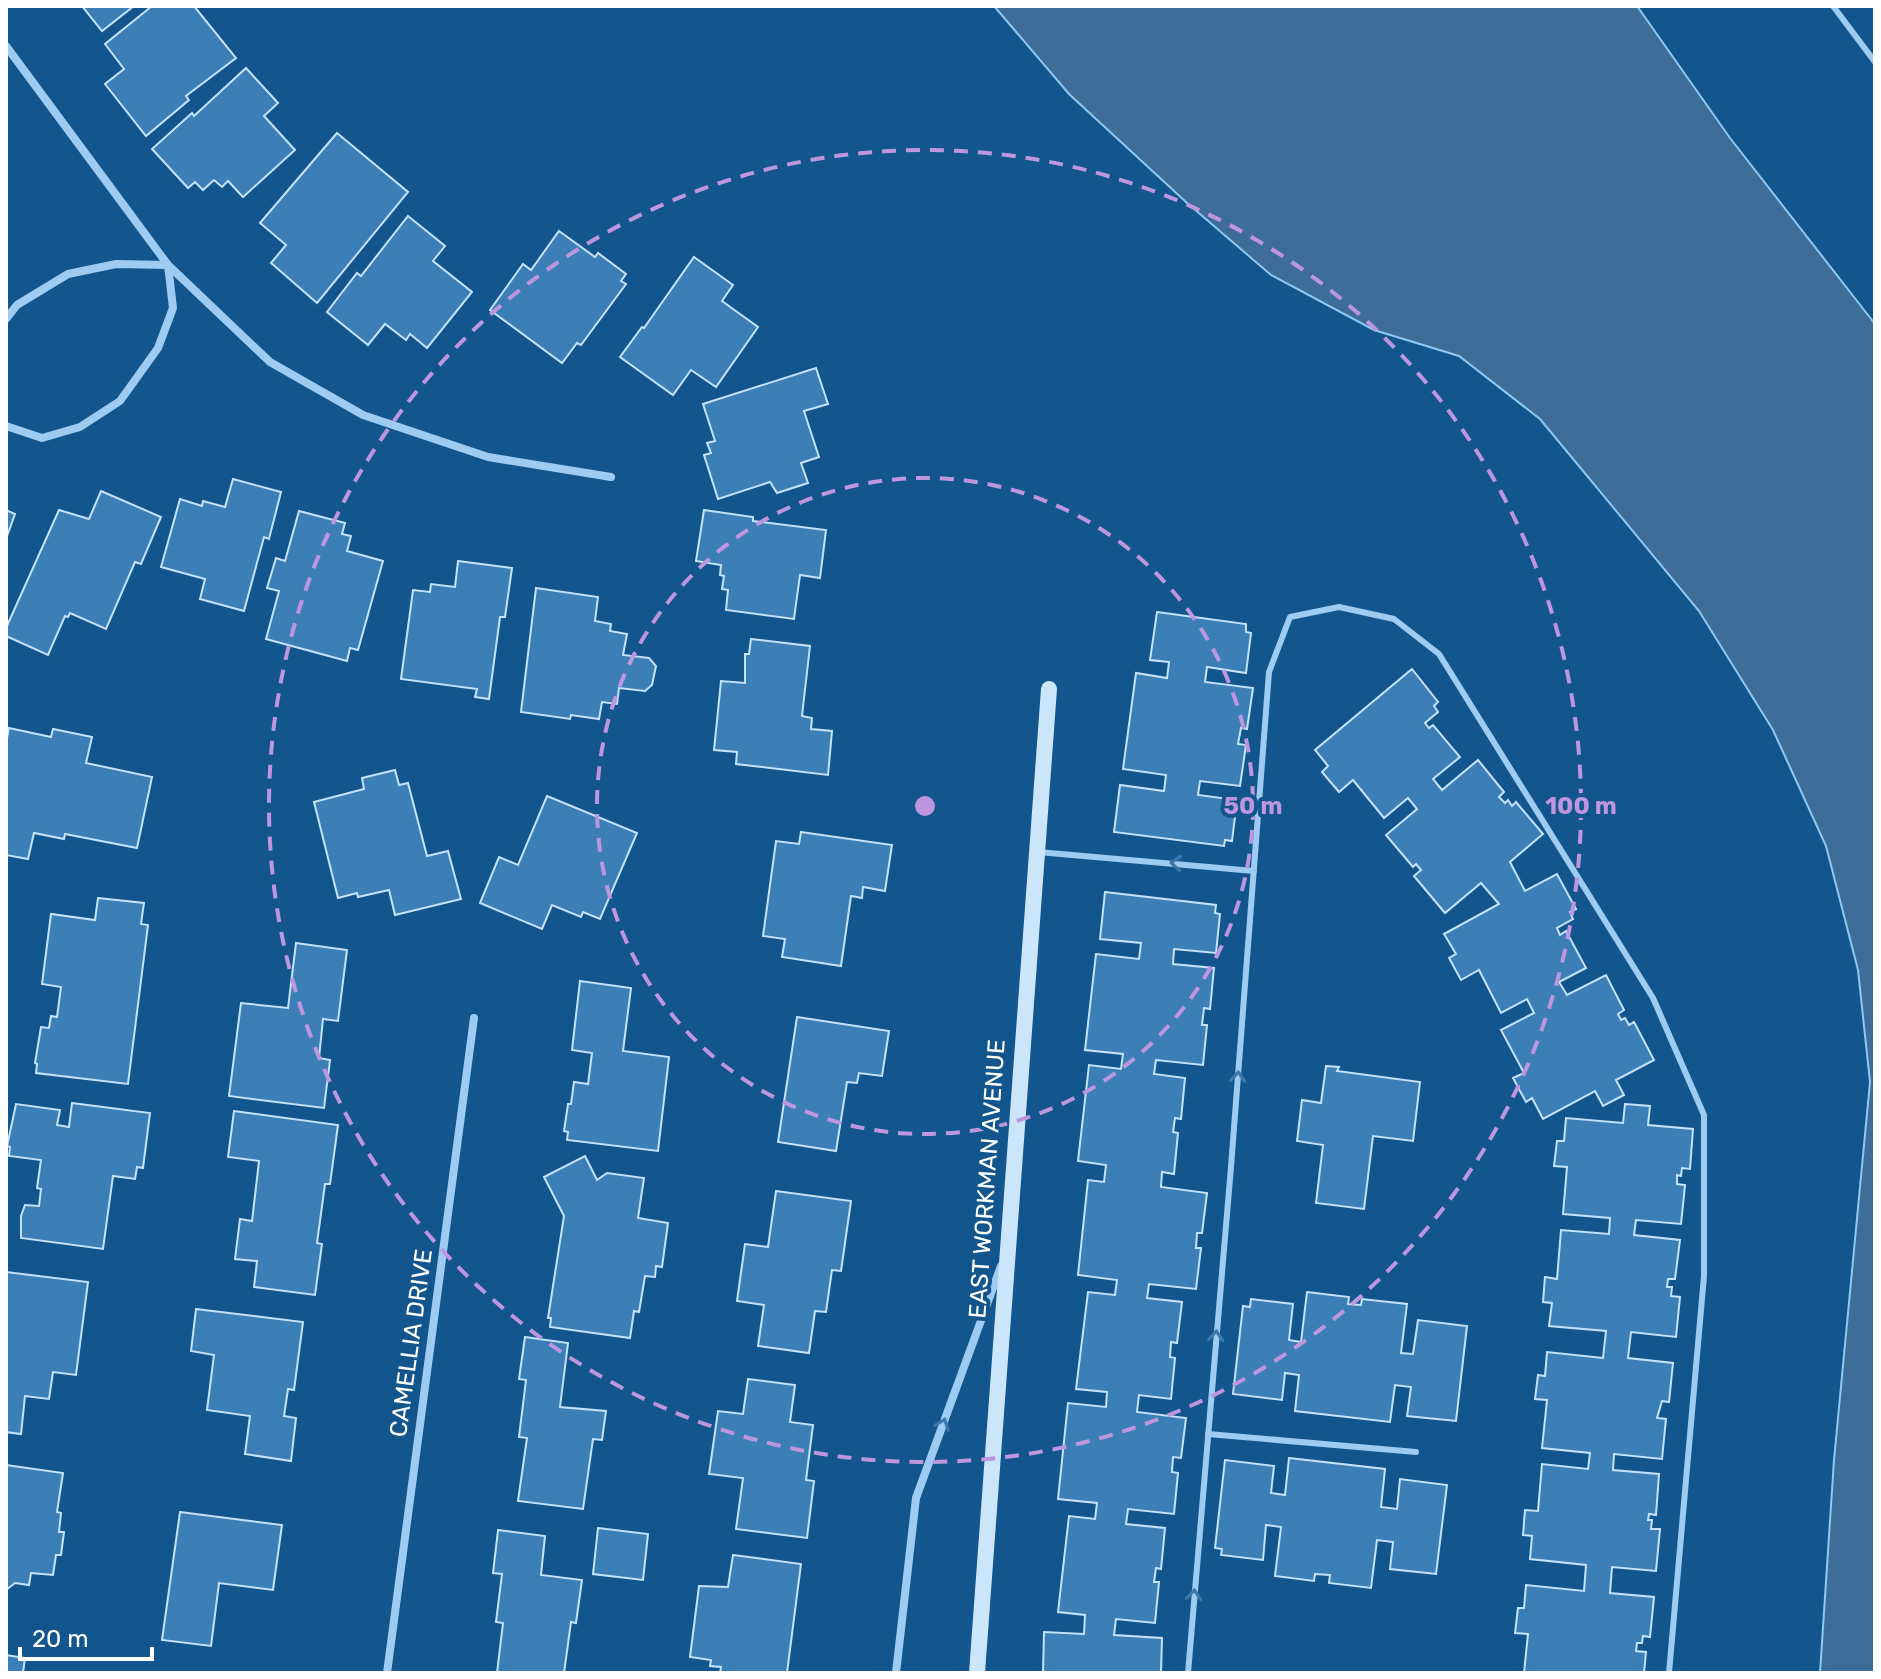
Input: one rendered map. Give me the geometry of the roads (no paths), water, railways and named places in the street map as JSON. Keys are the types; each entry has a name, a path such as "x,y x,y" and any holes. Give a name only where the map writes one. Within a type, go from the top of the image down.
{"street":[{"path":"6,46 168,265 270,362 363,415 488,457 611,477"},
{"path":"6,319 17,305 68,274 116,264 168,265"},
{"path":"6,426 42,438 80,427 120,401 158,348 173,308 168,265"},
{"name":"EAST WORKMAN AVENUE","path":"977,1673 1049,689"},
{"name":"CAMELLIA DRIVE","path":"387,1673 474,1018"},
{"path":"896,1673 916,1498 1006,1254"}],"lane":[{"path":"1833,6 1875,62"},
{"path":"1188,1673 1269,672 1290,617 1339,607 1394,619 1439,654 1653,998 1704,1115 1704,1276 1669,1673"},
{"path":"1036,852 1254,871"},
{"path":"1208,1434 1416,1452"}],"water":[{"path":"994,6 1637,6 1730,138 1875,324 1875,1673 1820,1673 1834,1460 1870,1082 1858,970 1826,846 1773,730 1699,611 1540,419 1459,356 1374,330 1271,275 1069,94"}]}
